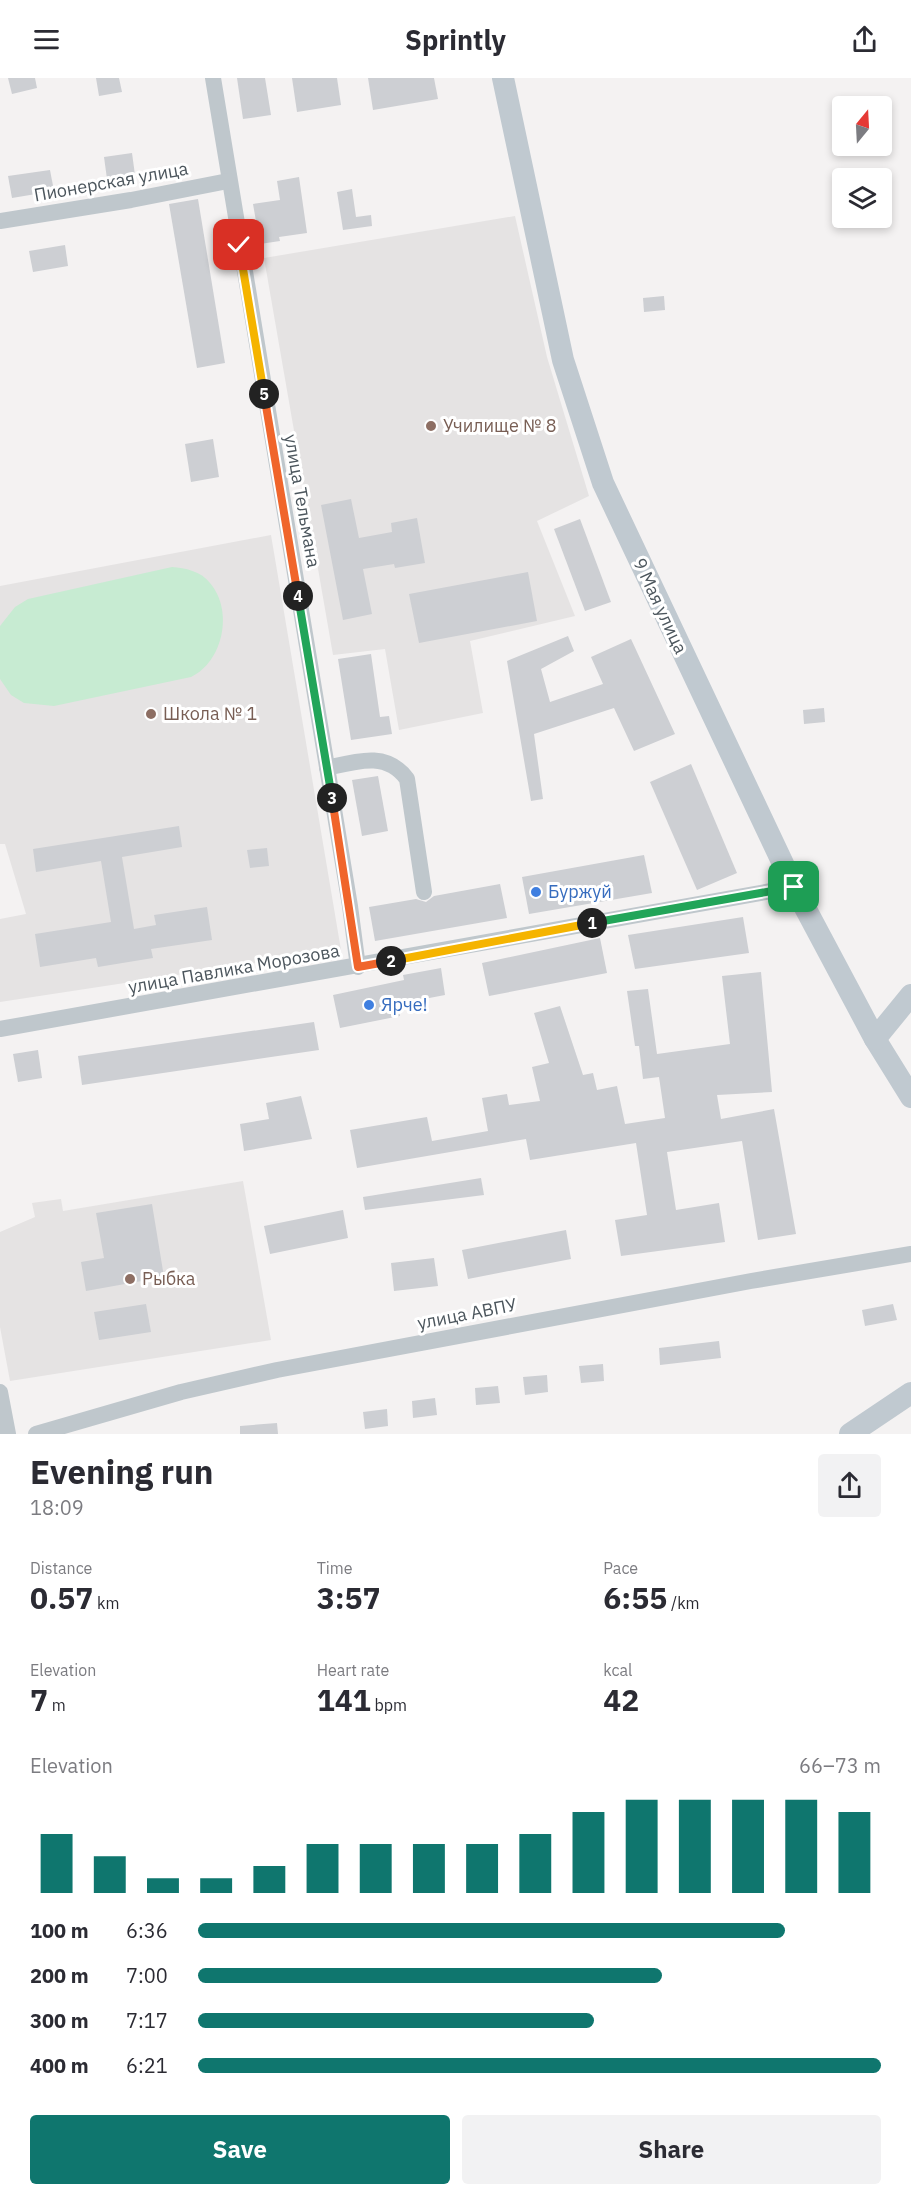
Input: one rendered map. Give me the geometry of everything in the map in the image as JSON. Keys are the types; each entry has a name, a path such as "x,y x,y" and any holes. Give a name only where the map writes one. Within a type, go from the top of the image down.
{"main road":[{"name":"9 Мая улица","path":"503,78 563,360 603,483 794,887 875,1039 911,1097"},
{"path":"875,1039 911,995"},
{"path":"850,1434 911,1393"}],"street":[{"name":"улица Тельмана","path":"213,78 358,967"},
{"name":"Пионерская улица","path":"0,221 131,200 228,181"},
{"path":"327,768 371,761 398,766 407,778 424,892"},
{"name":"улица Павлика Морозова","path":"0,1029 358,967 521,935 794,887"},
{"name":"улица АВПУ","path":"36,1434 181,1392 277,1370 740,1282 911,1254"},
{"path":"0,1392 8,1434"}],"shaded area":[{"name":"Училище № 8","path":"515,216 547,357 589,496 537,521 575,616 470,641 483,713 399,730 385,649 333,655 264,258"},
{"name":"Школа № 1","path":"271,535 341,950 0,1002 0,919 26,914 5,844 0,844 0,586"},
{"name":"Рыбка","path":"243,1181 271,1340 10,1381 0,1327 0,1232 35,1217 32,1203 61,1199 63,1211"}],"green space":[{"path":"172,567 192,571 206,579 217,594 222,607 222,635 211,660 202,670 191,677 54,706 24,703 11,695 0,679 0,626 15,607 28,599"}],"building":[{"path":"8,78 35,78 37,88 12,94"},
{"path":"96,78 119,78 122,92 99,96"},
{"path":"237,78 265,78 271,115 243,119"},
{"path":"292,78 337,78 341,105 297,112"},
{"path":"368,78 434,78 438,99 373,110"},
{"path":"132,153 135,175 107,179 104,157"},
{"path":"50,170 54,191 12,198 8,176"},
{"path":"299,177 307,233 279,237 280,241 260,244 253,204 280,200 277,181"},
{"path":"352,189 356,217 371,215 372,226 343,230 337,192"},
{"path":"198,199 225,363 197,368 169,204"},
{"path":"65,245 68,266 33,272 29,251"},
{"path":"664,296 665,310 644,312 643,298"},
{"path":"213,439 219,477 191,482 185,444"},
{"path":"351,499 359,538 392,532 391,523 417,518 425,563 395,568 394,564 363,569 372,614 343,620 321,505"},
{"path":"580,519 611,602 585,611 554,529"},
{"path":"528,572 537,621 419,643 409,594"},
{"path":"568,636 574,651 541,669 550,702 603,684 591,657 631,639 675,734 634,751 614,708 534,734 543,799 531,801 507,661"},
{"path":"371,654 380,717 389,716 392,734 351,740 338,659"},
{"path":"824,708 825,722 804,724 803,710"},
{"path":"691,764 737,873 697,890 650,782"},
{"path":"378,776 388,831 362,836 352,780"},
{"path":"179,826 182,847 122,857 134,929 156,925 154,915 207,907 212,940 151,949 153,958 98,967 96,958 40,967 35,934 111,922 101,861 36,872 33,849"},
{"path":"267,848 269,866 250,868 247,850"},
{"path":"644,855 652,893 529,914 522,877"},
{"path":"500,884 507,918 375,941 369,907 416,899 426,902 434,896"},
{"path":"743,917 749,953 635,969 628,935"},
{"path":"600,938 607,973 489,996 482,963"},
{"path":"441,968 445,995 398,1004 400,1016 340,1028 333,995 404,980 403,975"},
{"path":"761,972 772,1092 717,1095 721,1119 774,1109 796,1234 758,1240 742,1141 667,1152 676,1210 719,1203 725,1242 621,1256 615,1220 647,1215 636,1143 530,1160 526,1139 357,1168 350,1130 427,1117 432,1141 488,1131 482,1098 507,1094 509,1105 540,1101 532,1067 549,1063 534,1013 560,1006 583,1075 593,1073 597,1090 617,1086 625,1124 665,1118 659,1077 643,1079 639,1046 635,1046 627,991 648,989 657,1054 730,1044 722,976"},
{"path":"314,1022 319,1050 82,1085 78,1056"},
{"path":"38,1050 42,1078 18,1082 13,1054"},
{"path":"301,1096 312,1139 244,1151 240,1124 269,1119 266,1103"},
{"path":"481,1178 484,1195 365,1210 363,1197"},
{"path":"152,1204 164,1277 86,1291 81,1262 104,1258 96,1213"},
{"path":"343,1210 348,1238 270,1254 264,1226"},
{"path":"566,1230 571,1259 468,1279 462,1250"},
{"path":"434,1258 438,1286 394,1291 391,1263"},
{"path":"146,1304 151,1332 99,1340 94,1312"},
{"path":"893,1304 897,1320 865,1326 862,1310"},
{"path":"719,1341 721,1358 660,1365 659,1348"},
{"path":"603,1364 604,1381 581,1383 579,1366"},
{"path":"547,1375 548,1392 525,1395 523,1377"},
{"path":"498,1386 500,1403 476,1405 475,1388"},
{"path":"435,1398 437,1415 413,1418 412,1401"},
{"path":"387,1409 388,1426 365,1429 363,1412"},
{"path":"277,1423 278,1434 240,1434 240,1426"}],"place":[{"name":"Училище № 8","path":"431,426"},
{"name":"Школа № 1","path":"151,714"},
{"name":"Буржуй","path":"536,892"},
{"name":"Ярче!","path":"369,1005"},
{"name":"Рыбка","path":"130,1279"}],"route":[{"path":"239,245 350,906 358,967 681,905 794,887"}]}
